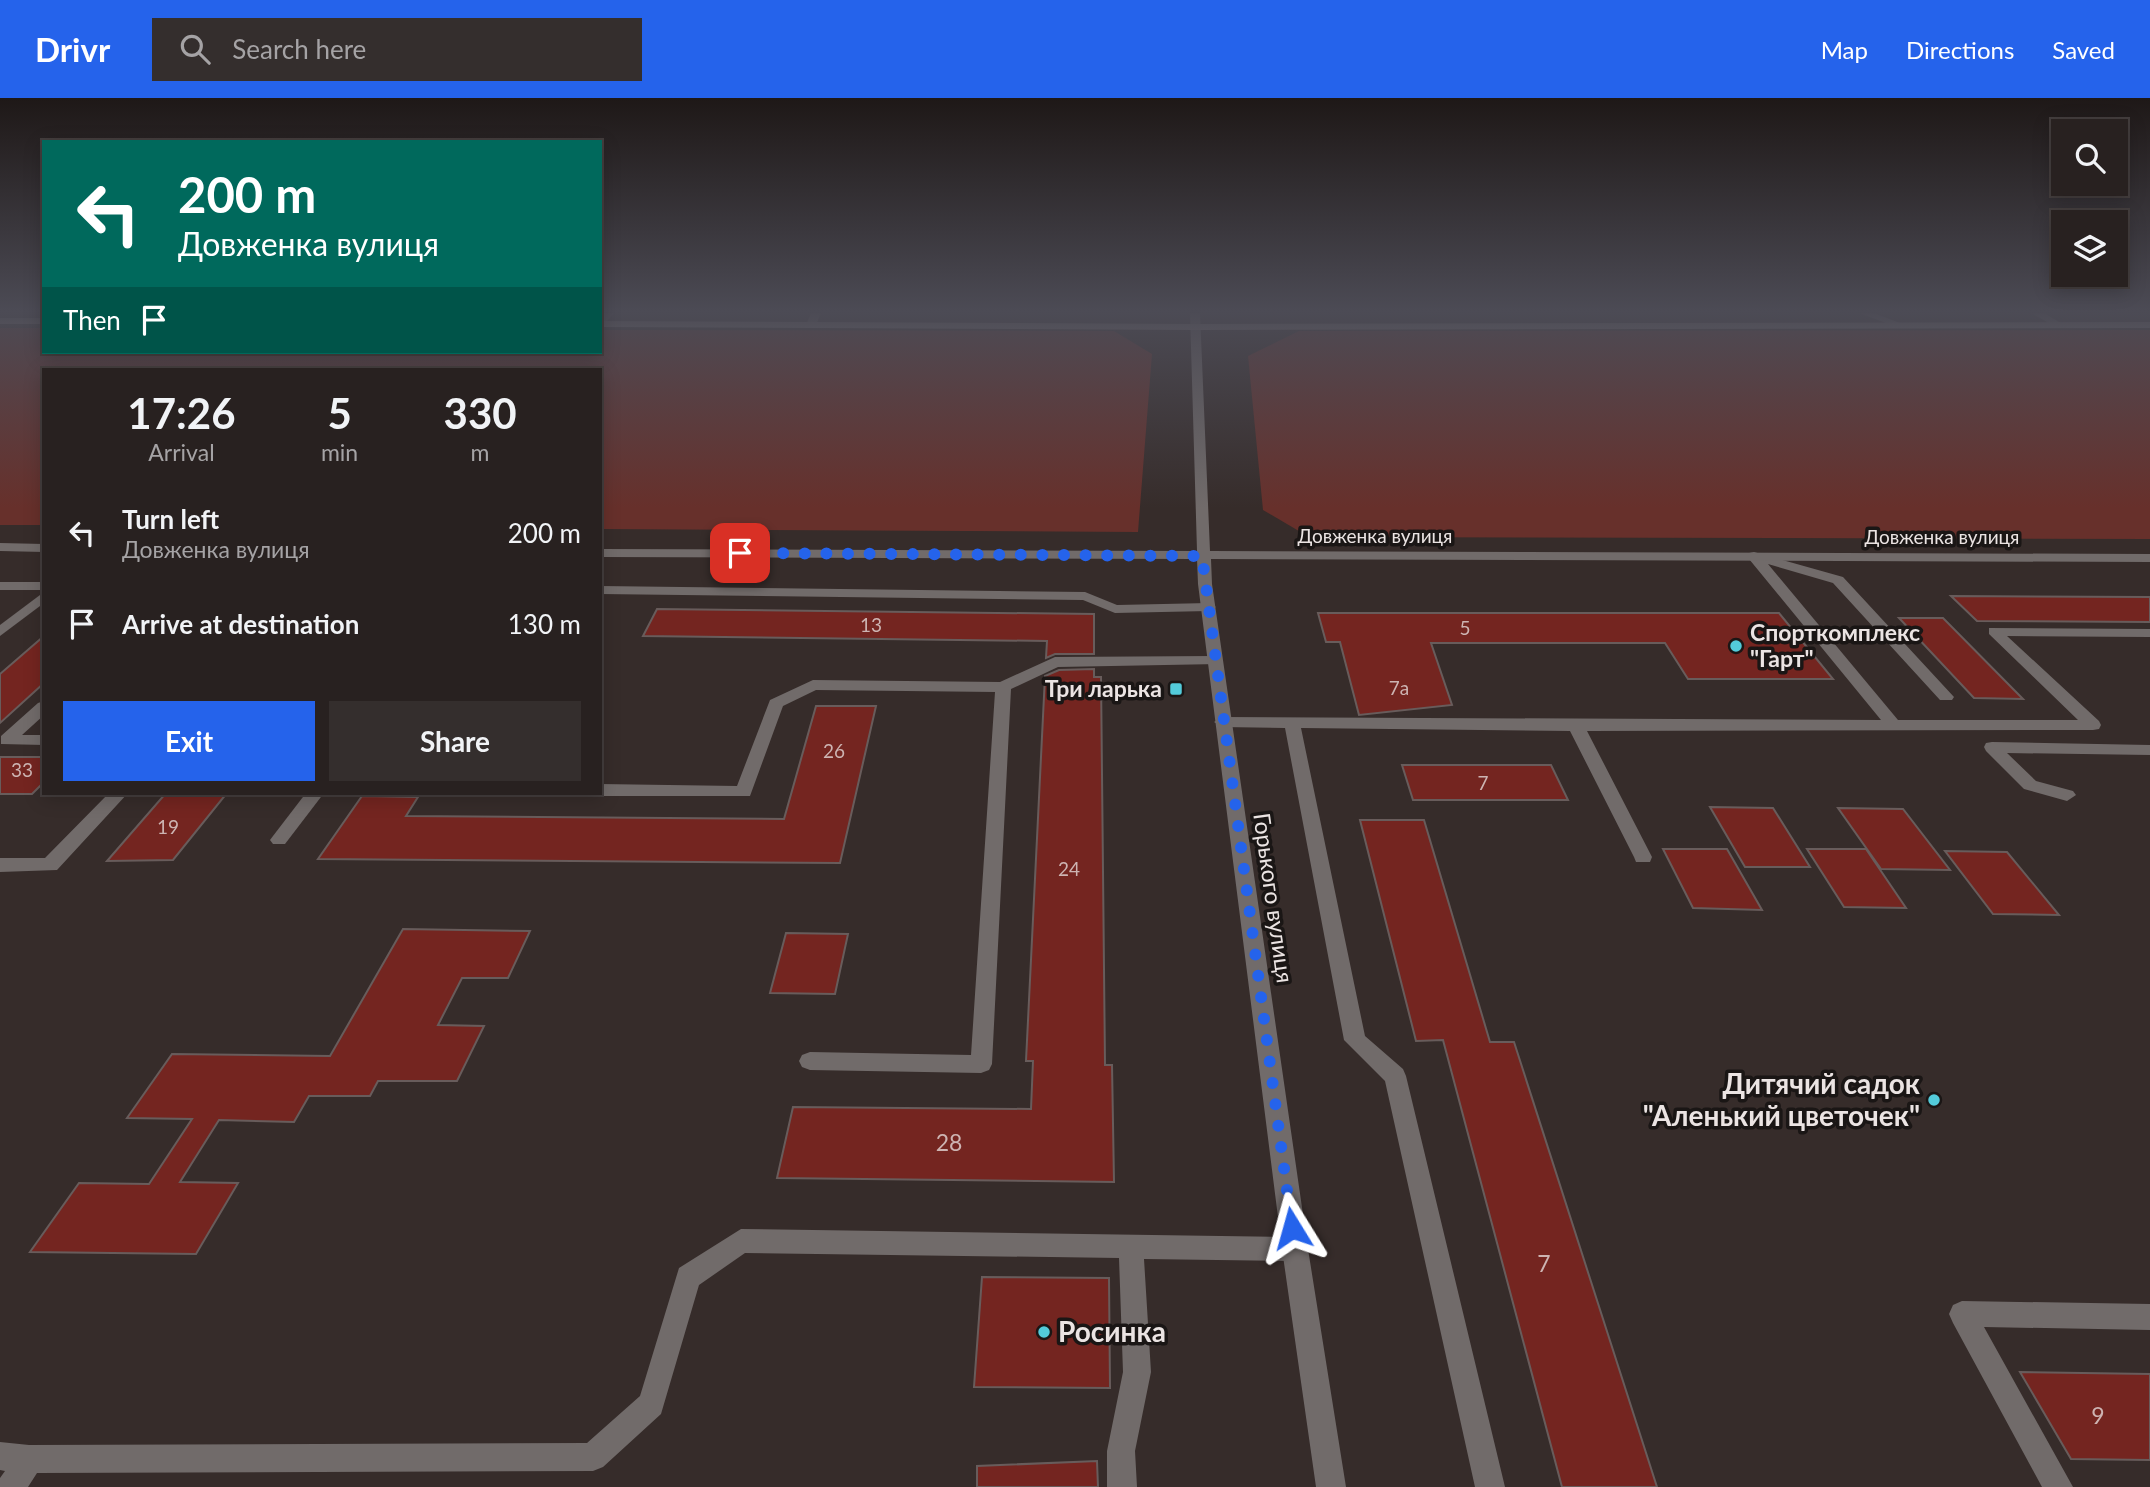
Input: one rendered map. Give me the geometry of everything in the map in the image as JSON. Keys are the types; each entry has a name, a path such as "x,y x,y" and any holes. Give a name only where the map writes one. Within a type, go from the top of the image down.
{"street":[{"name":"Горького вулиця","path":"1198,378 1202,556 1214,661 1295,1250 1331,1487"},
{"path":"0,547 42,548"},
{"name":"Довженка вулиця","path":"602,552 2150,558"},
{"path":"1754,556 1838,580 1946,697"},
{"path":"1754,556 1894,726"},
{"path":"0,586 42,586"},
{"path":"602,590 1084,596 1115,609 1209,607"},
{"path":"0,632 42,598"},
{"path":"1222,722 1576,726 2093,725 1994,631 2150,633"},
{"path":"602,790 744,792 776,703 813,685 1003,687 1055,663 1214,661"},
{"path":"810,1061 981,1064 1003,687"},
{"path":"42,708 7,740 42,740"},
{"path":"1292,722 1355,1040 1395,1076 1490,1487"},
{"path":"1576,726 1643,857"},
{"path":"1944,727 1992,747 2150,750"},
{"path":"1992,747 2030,785 2067,794"},
{"path":"0,865 50,865 118,795"},
{"path":"279,840 313,795"},
{"path":"0,1456 29,1459 593,1457 651,1404 688,1277 741,1241 1295,1250"},
{"path":"1122,1487 1121,1451 1137,1372 1131,1249"},
{"path":"2058,1487 1962,1314 2150,1317"},
{"path":"11,1487 29,1459"}],"shaded area":[{"path":"0,378 42,378 42,525 0,525"},
{"path":"602,378 1150,378 1138,532 602,529"},
{"path":"1250,378 2150,378 2150,539 1309,537 1263,510"}],"building":[{"path":"1951,596 2150,597 2150,622 1977,621"},
{"path":"657,609 1094,614 1094,654 1055,654 1046,658 1047,641 643,636"},
{"path":"1318,613 1779,613 1833,679 1688,679 1665,643 1431,643 1452,705 1359,715 1340,642 1326,642"},
{"path":"1899,618 1943,618 2023,699 1974,698"},
{"path":"42,638 42,685 0,723 0,674"},
{"path":"1094,669 1094,677 1101,677 1105,1065 1112,1065 1114,1182 777,1178 793,1107 1031,1109 1033,1061 1026,1061 1045,676 1059,670"},
{"path":"816,706 876,706 840,863 318,859 362,796 418,797 406,816 784,819"},
{"path":"0,757 42,757 42,784 32,794 0,794"},
{"path":"1402,765 1551,765 1568,800 1413,800"},
{"path":"164,795 225,795 173,860 107,861"},
{"path":"1710,807 1773,808 1810,867 1745,867"},
{"path":"1838,808 1903,809 1950,870 1881,869"},
{"path":"1360,820 1424,820 1490,1042 1514,1042 1657,1487 1562,1487 1443,1040 1416,1041"},
{"path":"1663,849 1727,849 1762,910 1693,908"},
{"path":"1807,849 1866,849 1906,908 1844,907"},
{"path":"1945,851 2007,852 2059,915 1993,914"},
{"path":"403,929 530,931 508,978 462,978 438,1025 484,1026 457,1081 378,1081 370,1096 309,1096 294,1122 219,1120 180,1182 238,1183 196,1254 30,1252 79,1183 149,1184 192,1119 127,1118 172,1054 330,1056"},
{"path":"786,933 848,934 835,994 770,993"},
{"name":"Росинка","path":"982,1277 1109,1278 1110,1388 974,1387"},
{"path":"2020,1372 2150,1374 2150,1460 2071,1459"},
{"path":"1097,1461 1098,1487 977,1487 977,1466"}],"place":[{"name":"Спорткомплекс \"Гарт\"","path":"1736,646"},
{"name":"Три ларька","path":"1176,689"},
{"name":"Дитячий садок \"Аленький цветочек\"","path":"1934,1100"},
{"name":"Росинка","path":"1044,1332"}],"route":[{"path":"740,553 1202,556 1222,722 1292,1228"}]}
